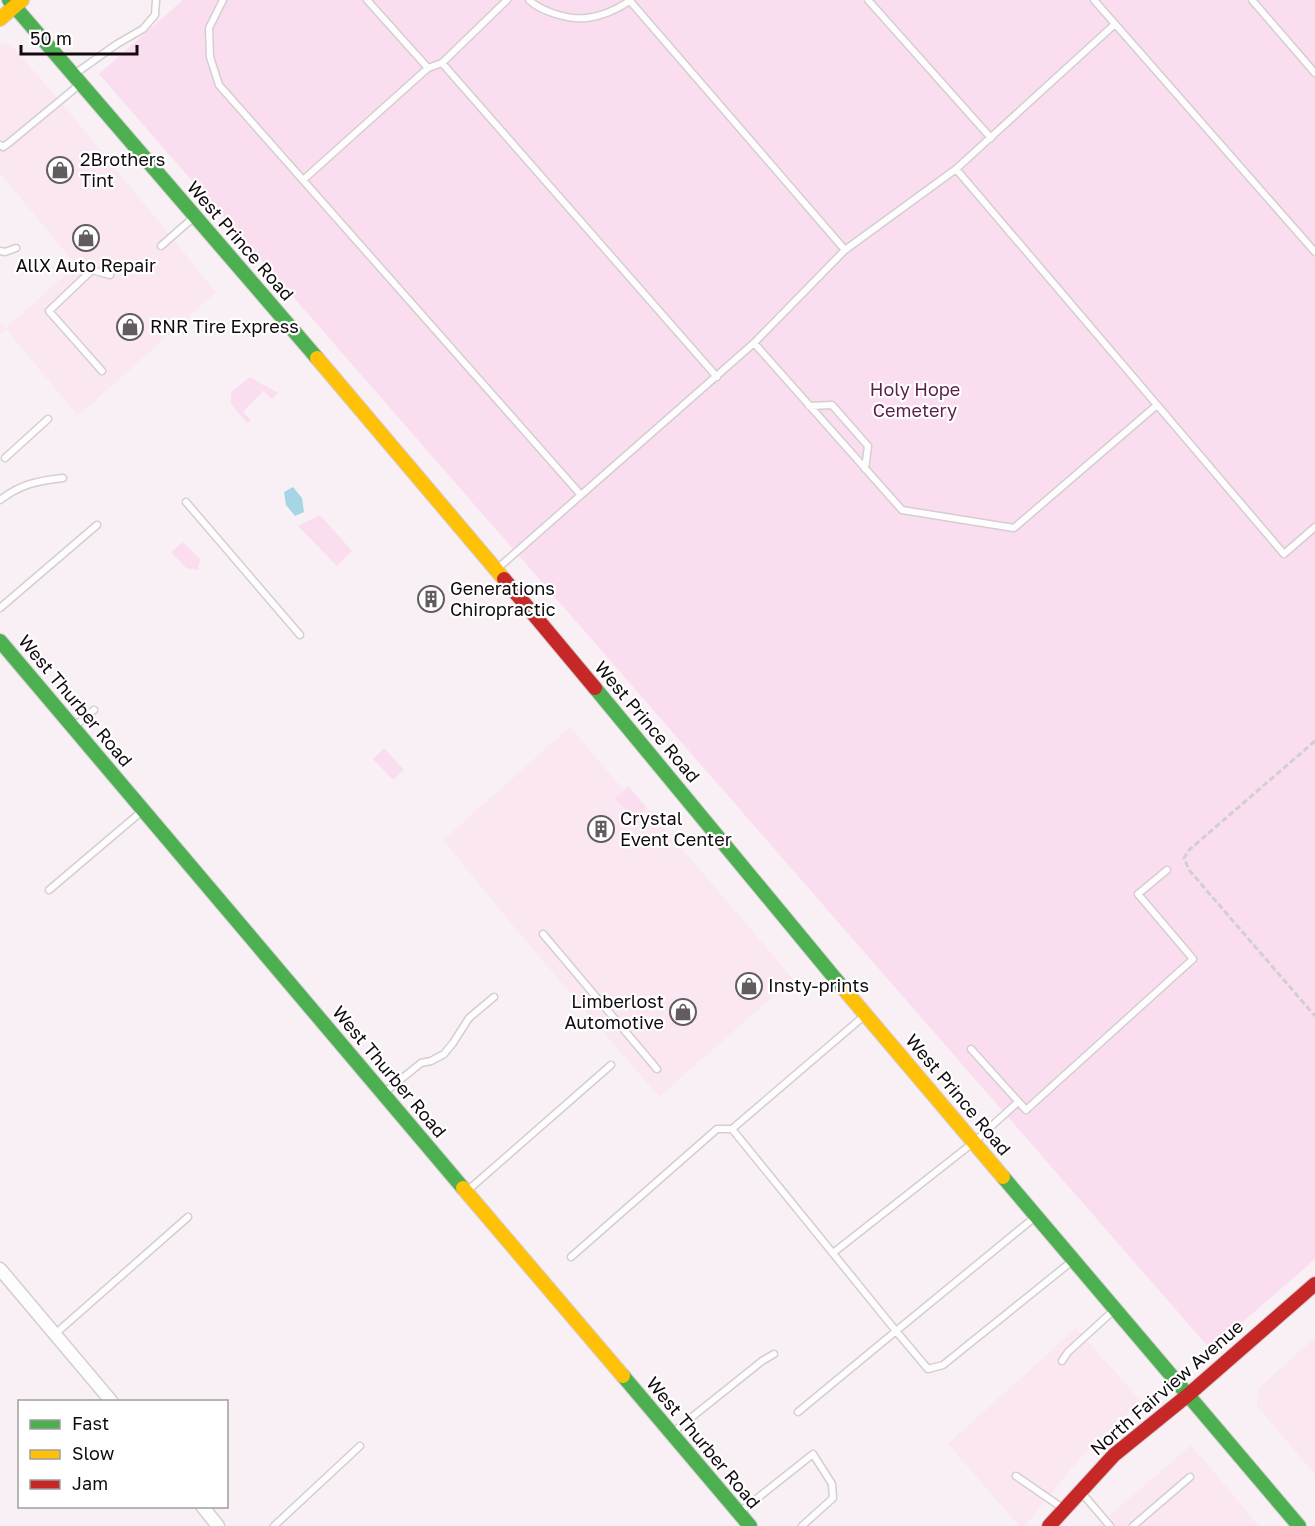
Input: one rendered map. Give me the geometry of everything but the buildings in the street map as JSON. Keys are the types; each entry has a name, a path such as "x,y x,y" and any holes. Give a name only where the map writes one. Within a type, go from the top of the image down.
{"main road":[{"path":"0,19 15,2"},
{"name":"West Prince Road","path":"15,2 77,79 459,523 866,1014 1299,1526"},
{"name":"West Thurber Road","path":"0,641 750,1526"},
{"name":"North Fairview Avenue","path":"1049,1526 1114,1455 1188,1395 1315,1284"}],"street":[{"path":"0,1269 111,1400"},
{"path":"204,1508 218,1526"}],"lane":[{"path":"0,145 3,147 10,142 117,44 143,29 155,15 156,0"},
{"path":"223,0 209,28 210,57 219,85 581,495"},
{"path":"367,0 428,68"},
{"path":"303,180 428,68 442,63 507,0"},
{"path":"529,0 556,15 586,18 615,9 630,0 845,249"},
{"path":"868,0 991,138"},
{"path":"1094,0 1315,252"},
{"path":"1252,0 1315,73"},
{"path":"496,569 717,377 754,343 845,249 956,169 1115,24"},
{"path":"442,63 717,377"},
{"path":"956,169 1284,554 1315,527"},
{"path":"161,246 195,216"},
{"path":"0,250 5,252 16,248"},
{"path":"102,371 49,311 92,270 110,275"},
{"path":"754,343 902,510 1014,528 1157,405"},
{"path":"809,406 832,405 868,446 865,469"},
{"path":"5,458 48,419"},
{"path":"0,500 14,489 39,481 63,478"},
{"path":"186,502 300,635"},
{"path":"0,608 97,525"},
{"path":"73,728 94,710"},
{"path":"49,890 143,810"},
{"path":"971,1049 1026,1110 1194,959 1138,894 1167,870"},
{"path":"543,934 657,1069"},
{"path":"384,1094 421,1063 444,1054 469,1018 494,997"},
{"path":"570,1257 717,1129 732,1129 866,1014"},
{"path":"467,1192 611,1065"},
{"path":"833,1253 974,1142 1018,1102"},
{"path":"732,1129 928,1369 943,1365 1074,1260"},
{"path":"55,1334 188,1216"},
{"path":"798,1412 1036,1216"},
{"path":"1062,1361 1068,1352 1116,1309"},
{"path":"672,1434 756,1365 774,1354"},
{"path":"274,1526 360,1446"},
{"path":"739,1513 813,1454 832,1484 833,1498 801,1526"},
{"path":"1016,1476 1064,1510"},
{"path":"1133,1526 1190,1478"},
{"path":"1081,1491 1110,1526"}],"path":[{"path":"1315,741 1189,849 1184,858 1189,870 1315,1016"}],"shaded area":[{"path":"4,44 14,48 76,120 216,292 78,416 6,329 0,334 0,322 6,328 76,265 0,173 0,45"},
{"path":"570,727 623,789 628,785 793,979 659,1097 443,840"},
{"path":"1076,1328 1141,1401 1080,1458 1025,1526 1019,1526 948,1444"},
{"path":"1315,1337 1315,1475 1257,1406 1259,1388"},
{"path":"1191,1445 1259,1526 1097,1526"}],"green space":[{"name":"Holy Hope Cemetery","path":"183,0 1315,0 1315,1259 1211,1350 99,74"},
{"path":"250,377 278,393 272,399 263,391 243,412 251,420 247,423 231,404 231,392"},
{"path":"320,515 352,551 337,566 298,526"},
{"path":"183,542 200,559 198,570 186,568 171,552"},
{"path":"384,748 404,770 393,780 373,759"},
{"path":"629,787 646,808 634,819 615,798"}],"water":[{"path":"293,487 302,498 304,512 295,516 286,505 284,492"}],"traffic: fast":[{"path":"9,0 317,358"},
{"path":"0,641 463,1188"},
{"path":"595,688 843,988"},
{"path":"1003,1177 1299,1526"},
{"path":"623,1376 750,1526"}],"traffic: slow":[{"path":"0,19 22,0"},
{"path":"317,358 504,579"},
{"path":"843,988 1003,1177"},
{"path":"463,1188 623,1376"}],"traffic: jam":[{"path":"504,579 595,688"},
{"path":"1049,1526 1114,1455 1188,1395 1315,1284"}],"place":[{"name":"2Brothers Tint","path":"60,170"},
{"name":"AllX Auto Repair","path":"86,238"},
{"name":"RNR Tire Express","path":"130,327"},
{"name":"Generations Chiropractic","path":"431,599"},
{"name":"Crystal Event Center","path":"601,829"},
{"name":"Insty-prints","path":"749,986"},
{"name":"Limberlost Automotive","path":"683,1012"}]}
